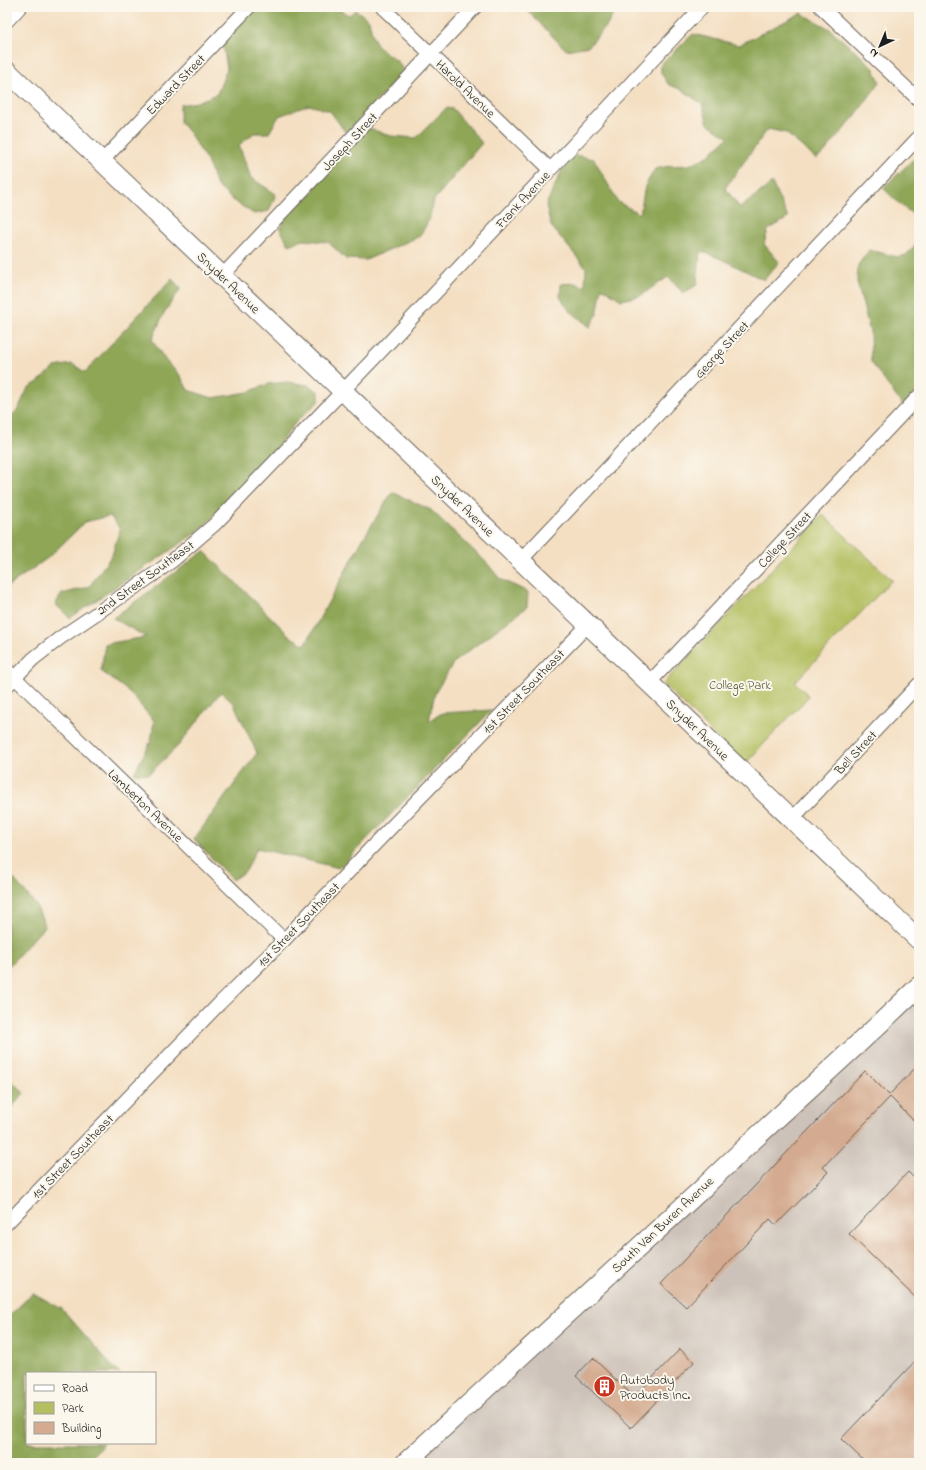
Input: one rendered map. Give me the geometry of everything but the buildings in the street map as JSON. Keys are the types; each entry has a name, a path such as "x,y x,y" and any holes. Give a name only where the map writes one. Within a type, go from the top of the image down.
{"main road":[{"name":"Snyder Avenue","path":"7,71 650,682 919,940"},
{"name":"South Van Buren Avenue","path":"415,1460 617,1266 919,986"}],"street":[{"path":"7,21 20,7"},
{"name":"Edward Street","path":"102,161 248,7"},
{"name":"Harold Avenue","path":"382,7 550,169"},
{"name":"Joseph Street","path":"222,276 475,7"},
{"name":"Frank Avenue","path":"343,391 702,7"},
{"path":"821,7 919,100"},
{"name":"George Street","path":"521,560 919,136"},
{"name":"2nd Street Southeast","path":"10,678 60,638 154,575 198,539 343,391"},
{"name":"College Street","path":"650,682 919,396"},
{"name":"1st Street Southeast","path":"7,1223 219,1004 284,940 588,624"},
{"name":"Lamberton Avenue","path":"10,678 284,940"},
{"name":"Bell Street","path":"792,819 919,684"}],"shaded area":[{"path":"919,986 919,1463 405,1463"}],"green space":[{"path":"257,7 333,7 349,15 356,10 369,20 373,37 379,48 396,60 405,71 346,133 330,111 309,105 279,116 269,133 254,133 239,145 251,178 276,194 269,211 254,214 234,201 217,186 207,161 190,134 180,122 180,105 197,102 217,94 227,69 223,44"},
{"path":"524,7 617,7 608,24 589,46 566,50"},
{"path":"801,13 830,29 873,67 880,82 855,116 822,155 816,159 786,133 768,129 725,188 740,208 772,183 788,218 768,230 764,244 779,262 764,280 719,258 700,251 697,285 683,293 668,277 640,296 621,300 602,287 597,315 590,327 569,310 560,297 561,284 575,283 585,287 586,268 551,226 546,205 561,172 574,155 594,159 618,202 640,214 645,186 655,169 669,166 689,165 708,156 728,137 708,124 702,104 684,91 668,84 661,73 661,64 693,34 739,45"},
{"path":"446,108 453,109 482,143 434,200 429,220 420,236 366,260 346,259 328,242 303,240 289,245 280,229 287,212 309,197 321,178 368,128 391,136 416,138"},
{"path":"919,154 919,218 903,207 883,188"},
{"path":"919,241 919,388 903,406 871,362 870,332 857,282 858,265 869,250 898,257 906,255"},
{"path":"172,279 181,288 164,313 152,340 166,361 180,375 188,390 213,398 248,392 268,384 288,382 308,385 319,392 319,401 296,422 268,459 229,502 196,533 70,618 55,604 62,594 89,587 112,555 120,529 110,516 85,522 49,557 7,587 7,419 17,411 28,388 38,382 55,367 72,364 85,372"},
{"path":"392,492 431,510 487,563 500,579 528,592 527,607 454,662 435,693 429,721 442,713 492,710 339,868 257,848 246,871 232,880 194,839 257,753 234,704 221,692 178,746 149,774 134,773 151,741 154,721 128,691 101,671 105,644 146,637 113,618 204,551 291,637 305,645 363,539"},
{"name":"College Park","path":"823,515 892,580 795,682 809,696 744,765 663,684"},
{"path":"7,871 36,905 45,926 7,968"},
{"path":"7,1076 24,1093 7,1113"},
{"path":"33,1293 62,1309 119,1372 26,1372 26,1444 103,1444 86,1463 7,1463 7,1318"}],"place":[{"name":"Autobody Products Inc.","path":"605,1386"}]}
